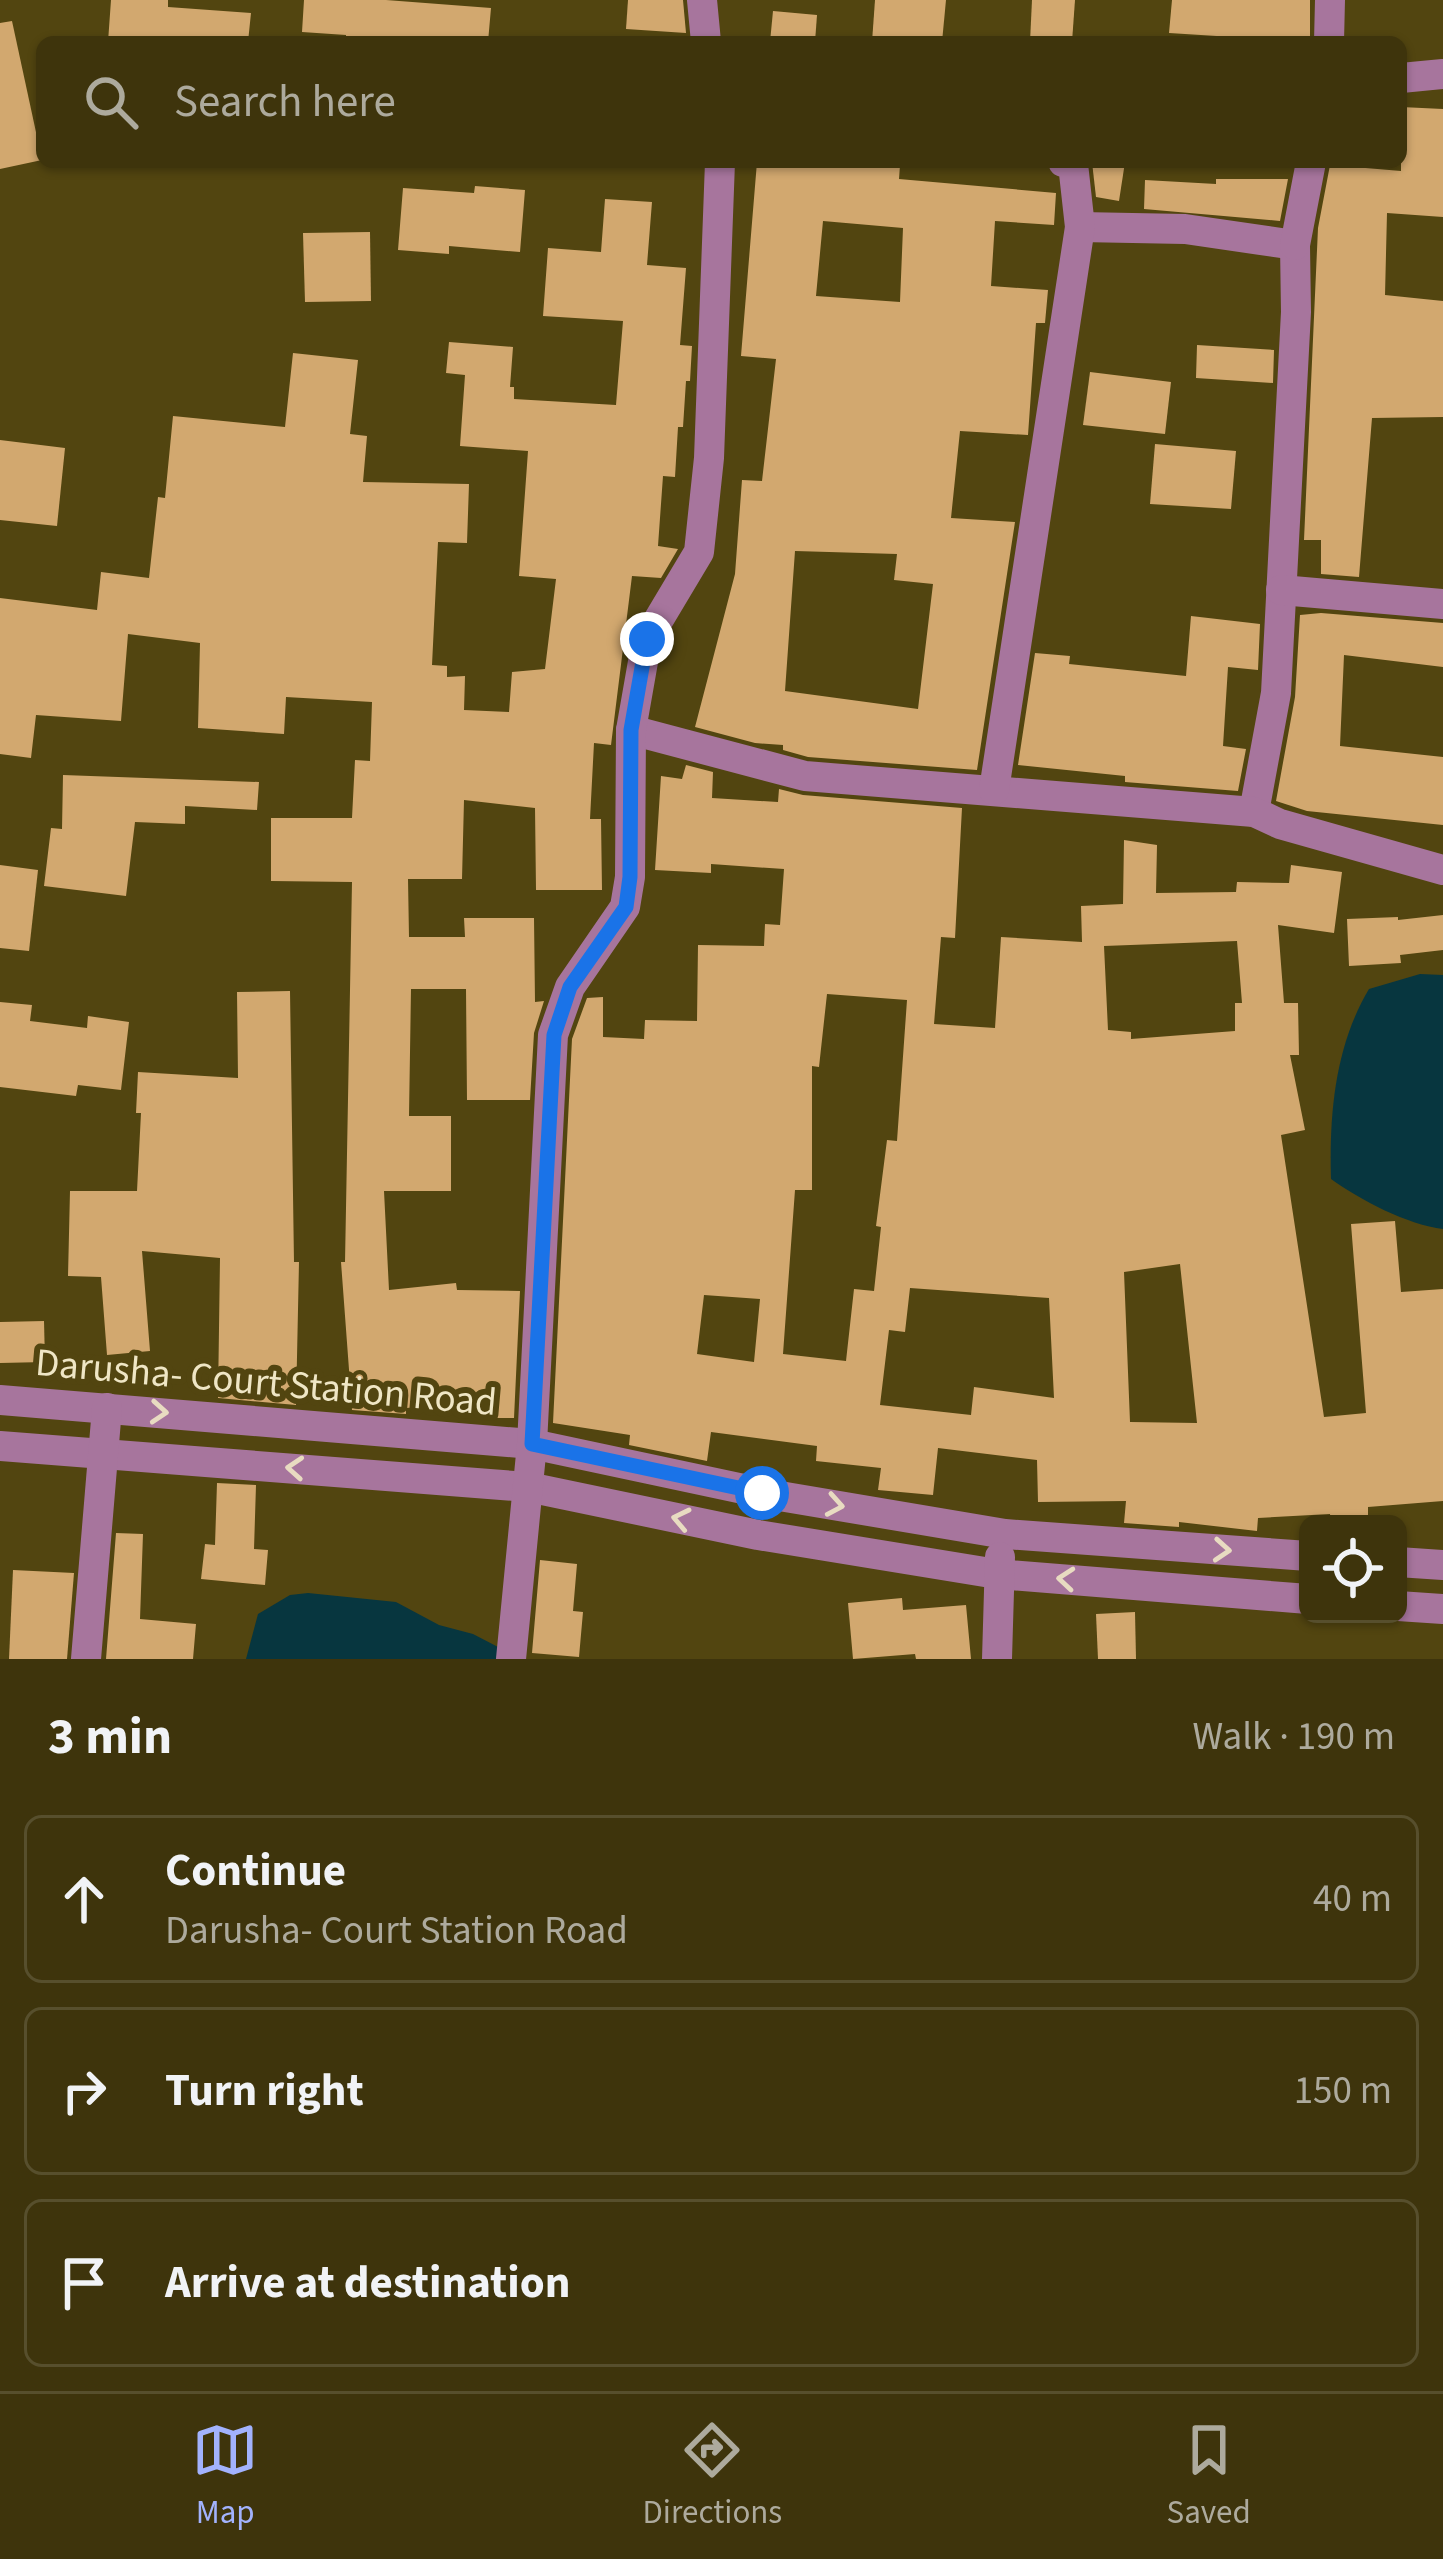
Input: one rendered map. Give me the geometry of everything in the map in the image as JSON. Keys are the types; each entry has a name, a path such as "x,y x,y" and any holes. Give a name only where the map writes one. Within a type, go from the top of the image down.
{"street":[{"path":"702,0 705,36"},
{"path":"1329,36 1330,0"},
{"path":"1407,77 1443,74"},
{"path":"511,1659 532,1444 554,1035 570,987 626,907 631,730 647,639 699,552 709,458 720,168"},
{"path":"994,790 1081,226 1074,168"},
{"path":"1254,812 1276,693 1297,312 1294,244 1310,168"},
{"path":"1081,226 1185,229 1294,244"},
{"path":"1281,590 1443,604"},
{"path":"631,730 805,776 1254,812 1280,824 1443,870"},
{"name":"Darusha- Court Station Road","path":"0,1400 532,1444 762,1493 1004,1534 1299,1555"},
{"path":"86,1659 107,1408"},
{"name":"Darusha- Court Station Road","path":"0,1446 529,1487 758,1535 998,1574 1299,1598"},
{"path":"997,1659 998,1574 1004,1534"},
{"path":"1407,1562 1443,1564"},
{"path":"1407,1607 1443,1610"}],"water":[{"path":"1420,974 1443,975 1443,1229 1385,1210 1331,1179 1331,1130 1348,1034 1369,989"},
{"path":"290,1595 396,1602 439,1625 500,1648 500,1659 246,1659 258,1614"}],"building":[{"path":"111,0 168,0 168,7 251,13 249,36 108,36"},
{"path":"304,0 491,8 489,36 302,32"},
{"path":"628,0 683,0 686,33 626,29"},
{"path":"875,0 946,0 943,36 872,36"},
{"path":"1032,0 1075,0 1072,36 1030,36"},
{"path":"1172,0 1310,0 1310,36 1169,33"},
{"path":"773,11 817,15 815,36 771,36"},
{"path":"12,21 36,132 36,161 0,169 0,23"},
{"path":"1407,107 1443,109 1443,217 1387,213 1385,295 1443,301 1443,417 1372,418 1359,577 1321,574 1321,540 1304,540 1318,228 1329,168 1407,168"},
{"path":"757,168 900,168 899,179 1056,193 1054,225 995,221 991,286 1048,290 1045,323 1036,323 1028,435 960,431 951,518 1015,522 977,770 808,757 783,750 783,745 755,743 695,727 735,574 742,480 762,481 776,359 741,356","holes":["823,221 903,228 900,302 816,296","795,551 897,554 894,580 933,584 918,709 785,691"]},
{"path":"1093,168 1124,168 1119,201 1096,197"},
{"path":"1216,179 1288,179 1280,221 1144,209 1145,180 1216,184"},
{"path":"475,186 525,190 520,252 449,246 449,254 398,250 403,188 474,193"},
{"path":"605,199 652,202 647,265 686,268 680,345 692,346 690,381 686,381 683,427 678,427 675,477 663,476 658,546 678,549 661,578 632,576 611,745 594,743 590,819 601,819 602,890 536,890 535,808 464,800 462,879 408,879 409,937 465,937 464,918 534,918 535,1002 544,1001 534,1033 530,1100 467,1100 466,989 411,989 409,1116 451,1116 451,1191 384,1191 389,1290 456,1283 457,1290 520,1291 514,1418 485,1418 485,1402 406,1408 406,1414 352,1410 341,1262 345,1262 352,882 271,881 271,818 352,818 355,760 370,761 372,702 286,697 284,734 198,728 200,643 128,634 121,721 36,715 31,758 0,754 0,598 97,610 101,572 149,578 158,497 165,498 173,416 285,427 293,353 358,360 350,434 367,436 363,482 469,484 467,543 438,542 432,665 447,666 447,677 465,676 464,710 509,712 512,672 545,669 556,579 519,576 528,451 460,446 465,375 446,373 449,342 513,347 510,387 514,387 514,399 616,405 623,321 543,316 548,248 601,252"},
{"path":"370,232 371,301 305,302 303,233"},
{"path":"1197,345 1274,350 1273,383 1196,378"},
{"path":"1090,372 1171,382 1165,434 1083,425"},
{"path":"0,440 65,448 57,526 0,520"},
{"path":"1155,444 1236,451 1231,509 1150,504"},
{"path":"1300,615 1443,623 1443,667 1344,655 1340,746 1443,757 1443,825 1307,811 1276,801 1295,697"},
{"path":"1191,616 1260,624 1258,670 1228,667 1223,746 1246,749 1238,791 1125,782 1125,776 1018,765 1035,653 1070,656 1069,664 1186,676"},
{"path":"686,765 713,772 712,798 778,802 779,789 962,808 955,938 941,937 934,1024 995,1028 1001,937 1082,942 1081,906 1123,904 1124,840 1157,845 1156,893 1236,892 1237,882 1289,883 1291,865 1342,872 1334,933 1278,925 1284,1003 1298,1003 1299,1055 1290,1055 1305,1130 1281,1135 1324,1417 1366,1413 1351,1224 1395,1221 1401,1292 1443,1289 1443,1501 1368,1507 1368,1515 1258,1518 1257,1531 1179,1522 1179,1527 1124,1523 1126,1501 1038,1502 1037,1460 938,1448 933,1495 878,1490 881,1468 816,1461 817,1446 711,1432 707,1461 629,1445 630,1435 553,1423 572,1039 587,998 603,997 603,1037 644,1039 645,1020 697,1021 698,945 764,946 765,924 780,925 784,869 711,864 711,873 655,870 661,776 682,779","holes":["1237,941 1242,1003 1235,1003 1235,1031 1131,1039 1131,1032 1108,1030 1104,946","827,994 907,1000 897,1141 887,1140 874,1291 854,1289 846,1361 783,1354 795,1190 812,1190 812,1066 819,1067","1180,1264 1197,1423 1130,1422 1124,1272","910,1288 1049,1298 1054,1398 974,1387 971,1415 880,1405 889,1330 905,1332","704,1295 760,1299 754,1362 697,1354"]},
{"path":"63,775 259,782 257,810 185,806 185,824 135,822 126,896 44,886 51,828 62,829"},
{"path":"0,865 38,870 29,951 0,948"},
{"path":"1443,915 1443,950 1400,955 1401,963 1349,966 1347,919"},
{"path":"290,991 294,1262 299,1262 296,1405 218,1398 220,1258 142,1251 150,1351 107,1355 101,1277 68,1276 70,1191 137,1191 138,1072 238,1078 237,992"},
{"path":"0,1002 32,1005 30,1021 87,1028 88,1016 129,1022 121,1090 78,1085 76,1096 0,1087"},
{"path":"44,1321 45,1362 0,1363 0,1322"},
{"path":"217,1483 256,1485 254,1549 268,1550 265,1585 201,1579 205,1544 215,1545"},
{"path":"116,1533 143,1534 140,1619 196,1624 193,1659 106,1659"},
{"path":"540,1560 577,1564 573,1611 583,1612 579,1657 532,1653"},
{"path":"13,1570 74,1573 67,1659 9,1659"},
{"path":"902,1598 903,1610 966,1605 971,1659 916,1659 915,1654 853,1659 848,1603"},
{"path":"1135,1612 1136,1659 1098,1659 1096,1614"}],"route":[{"path":"647,639 631,730 626,907 570,987 554,1035 532,1444 762,1493"}]}
